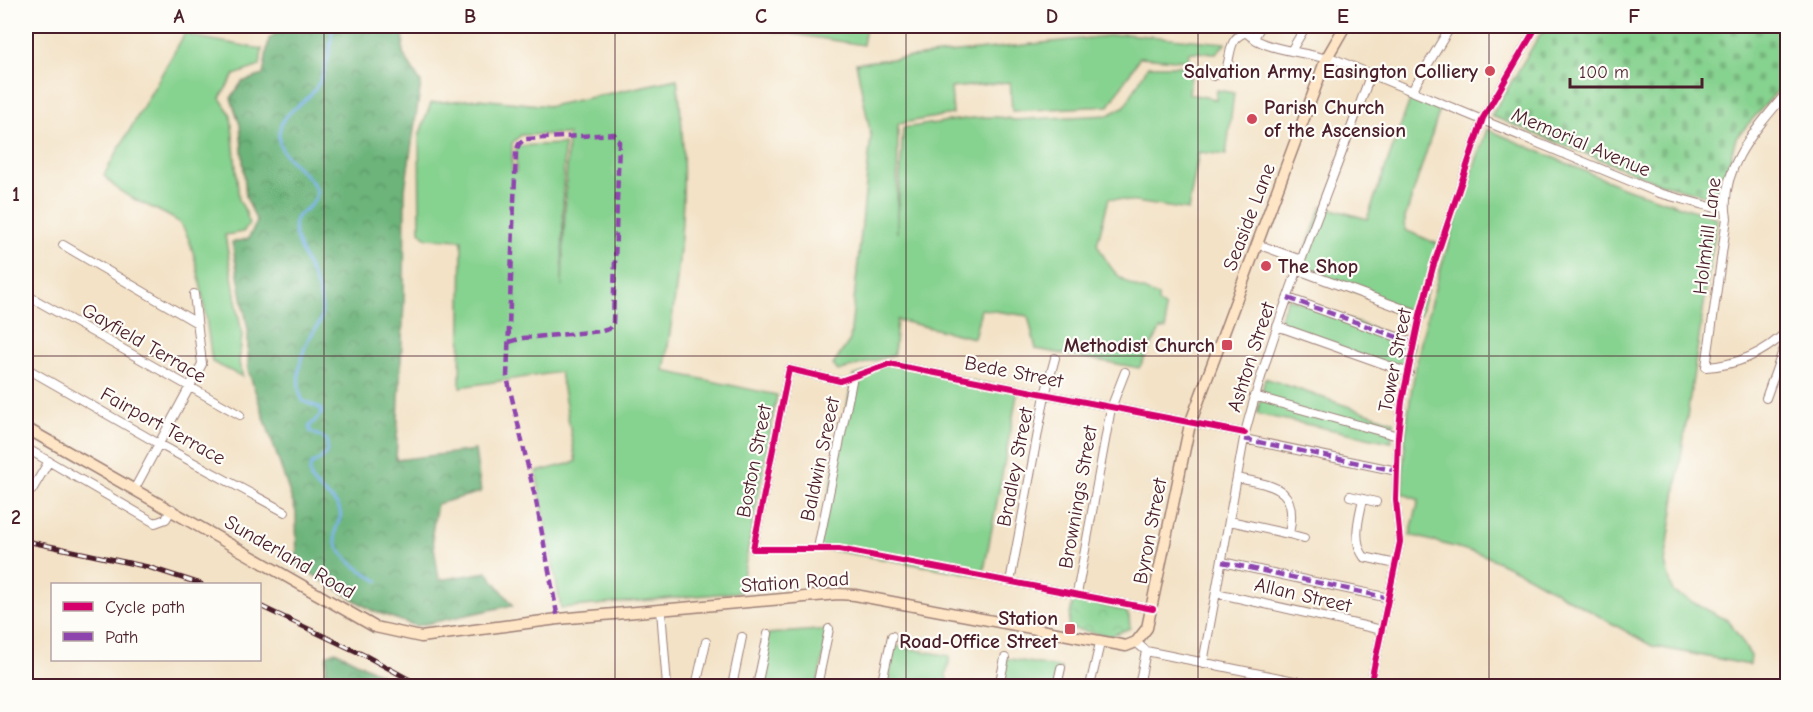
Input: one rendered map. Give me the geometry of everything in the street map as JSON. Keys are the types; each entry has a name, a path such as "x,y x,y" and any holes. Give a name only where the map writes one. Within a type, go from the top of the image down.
{"main road":[{"name":"Seaside Lane","path":"1190,424 1326,57 1345,26"},
{"name":"Byron Street","path":"1136,642 1147,628 1153,609 1190,424"},
{"name":"Sunderland Road","path":"26,428 172,509 375,627 421,638 558,619"},
{"name":"Station Road","path":"558,619 820,595 855,595 1100,643 1126,646 1136,642"}],"street":[{"path":"1254,38 1261,26"},
{"path":"1291,51 1306,26"},
{"path":"1413,89 1451,26"},
{"name":"Tower Street","path":"1370,687 1400,542 1398,436 1420,315 1433,267 1483,118 1537,26"},
{"path":"1213,76 1224,72 1232,40 1243,29"},
{"name":"Memorial Avenue","path":"1243,29 1254,38 1291,51 1326,57 1413,89 1659,193 1714,207 1724,205"},
{"name":"Ashton Street","path":"1203,663 1244,436 1254,396 1277,326 1371,73"},
{"name":"Holmhill Lane","path":"1788,91 1742,147 1732,169 1724,205 1727,218 1706,367 1729,365 1749,357 1775,343 1788,330"},
{"path":"1257,244 1301,260"},
{"path":"63,245 197,323"},
{"path":"1298,270 1420,315"},
{"path":"135,488 202,364 194,294"},
{"name":"Gayfield Terrace","path":"32,298 240,415"},
{"path":"1288,298 1414,343"},
{"path":"1277,326 1408,373"},
{"path":"1766,398 1788,337"},
{"name":"Bradley Street","path":"1010,582 1045,395 1055,358"},
{"name":"Bede Street","path":"787,379 789,369 840,381 889,364 1190,424 1397,471"},
{"name":"Fairport Terrace","path":"26,368 285,512"},
{"name":"Brownings Street","path":"1077,594 1111,408 1125,372"},
{"name":"Baldwin Sreeet","path":"818,548 853,376"},
{"name":"Boston Street","path":"787,379 753,549 818,548"},
{"path":"1254,396 1398,436"},
{"path":"26,448 155,523 166,519 172,509"},
{"path":"32,490 49,461"},
{"path":"1237,478 1271,485 1288,497 1292,511 1289,534"},
{"path":"1350,496 1376,502"},
{"path":"1363,499 1357,525 1358,549 1364,557 1396,564"},
{"path":"1230,521 1304,538"},
{"path":"818,548 855,552 1153,609"},
{"path":"1222,562 1389,598"},
{"name":"Allan Street","path":"1216,593 1382,630"},
{"path":"661,610 667,687"},
{"path":"817,687 829,629"},
{"path":"757,687 768,634"},
{"path":"881,687 892,636"},
{"path":"732,687 742,637"},
{"path":"696,687 706,642"},
{"path":"1136,642 1146,651 1319,687"},
{"path":"1090,687 1100,643"},
{"path":"1139,687 1146,651"},
{"path":"999,687 1005,658"},
{"path":"1057,687 1061,668"}],"green space":[{"path":"285,26 404,26 403,54 421,83 405,189 404,301 396,460 475,450 481,492 437,504 432,533 439,580 487,572 513,605 416,626 373,611 297,565 296,512 248,370 248,330 232,242 248,239 257,222 246,197 240,125 231,98 242,82 263,75 269,39"},
{"path":"742,26 866,26 863,45"},
{"path":"1545,26 1787,26 1787,80 1736,138 1722,187 1716,198 1662,184 1491,116"},
{"path":"187,30 191,36 262,49 260,66 234,75 220,98 231,115 239,200 246,212 249,224 243,232 225,235 242,335 239,363 243,377 212,362 201,286 191,245 184,230 168,215 119,190 104,175"},
{"path":"1126,34 1226,43 1216,53 1189,52 1188,61 1140,57 1109,106 1012,111 1010,82 951,88 953,114 898,124 897,233 903,128 960,119 991,117 1014,120 1108,115 1125,106 1148,66 1188,66 1191,75 1189,94 1216,99 1217,90 1234,93 1226,155 1199,152 1188,210 1109,198 1097,244 1109,265 1121,278 1158,296 1158,303 1165,307 1166,329 1160,330 1139,368 1036,349 1028,316 981,309 974,338 897,320 894,355 838,371 833,365 850,340 871,136 856,63"},
{"path":"677,79 683,152 682,225 675,299 664,371 777,395 740,592 561,608 536,472 576,462 560,372 460,387 462,240 426,238 420,231 419,136 431,103 478,99 550,106","holes":["568,134 562,284 564,144 516,146 516,171 512,171 512,143 521,135"]},
{"path":"1411,97 1440,109 1405,218 1405,230 1440,245 1420,315 1298,270 1322,206 1367,219"},
{"path":"1487,129 1622,187 1717,218 1665,563 1673,592 1729,621 1751,656 1750,665 1652,646 1528,576 1484,555 1410,535 1419,500 1403,494 1405,446 1418,354 1442,264"},
{"path":"1288,298 1414,343 1409,373 1277,326"},
{"path":"889,364 1018,390 983,576 818,548 853,376"},
{"path":"1265,378 1394,422 1391,442 1257,414"},
{"path":"1073,599 1125,611 1129,616 1130,628 1111,636 1068,628"},
{"path":"829,629 817,686 757,686 768,634"},
{"path":"895,646 950,656 946,676 949,686 887,686"},
{"path":"335,651 403,686 325,686 327,655"},
{"path":"1005,658 1061,668 1057,686 999,686"}],"waterway":[{"path":"333,26 328,58 320,81 311,94 282,122 279,138 285,154 310,179 317,194 312,204 295,221 298,242 322,306 320,321 307,342 302,356 298,380 303,401 320,408 322,413 309,427 311,432 326,439 327,449 322,458 311,465 310,473 314,484 339,508 340,515 335,531 336,542 350,562 378,581"}],"railway":[{"path":"26,541 148,567 198,583"},
{"path":"261,606 366,656 421,686"}],"marked path":[{"path":"509,342 523,338 602,331 609,329 613,323 619,141 614,134 525,139 519,144 516,152 507,377 536,501 558,619"},
{"path":"1288,298 1414,343"},
{"path":"1244,439 1397,471"},
{"path":"1222,562 1389,598"}],"cycle path":[{"path":"1370,686 1400,542 1396,500 1398,436 1402,401 1420,315 1433,267 1483,118 1537,26"},
{"path":"1153,609 839,549 753,549 789,369 840,381 889,364 1245,433"}],"place":[{"name":"Salvation Army, Easington Colliery","path":"1490,71"},
{"name":"Parish Church of the Ascension","path":"1252,119"},
{"name":"The Shop","path":"1266,266"},
{"name":"Methodist Church","path":"1227,345"},
{"name":"Station Road-Office Street","path":"1070,629"}]}
